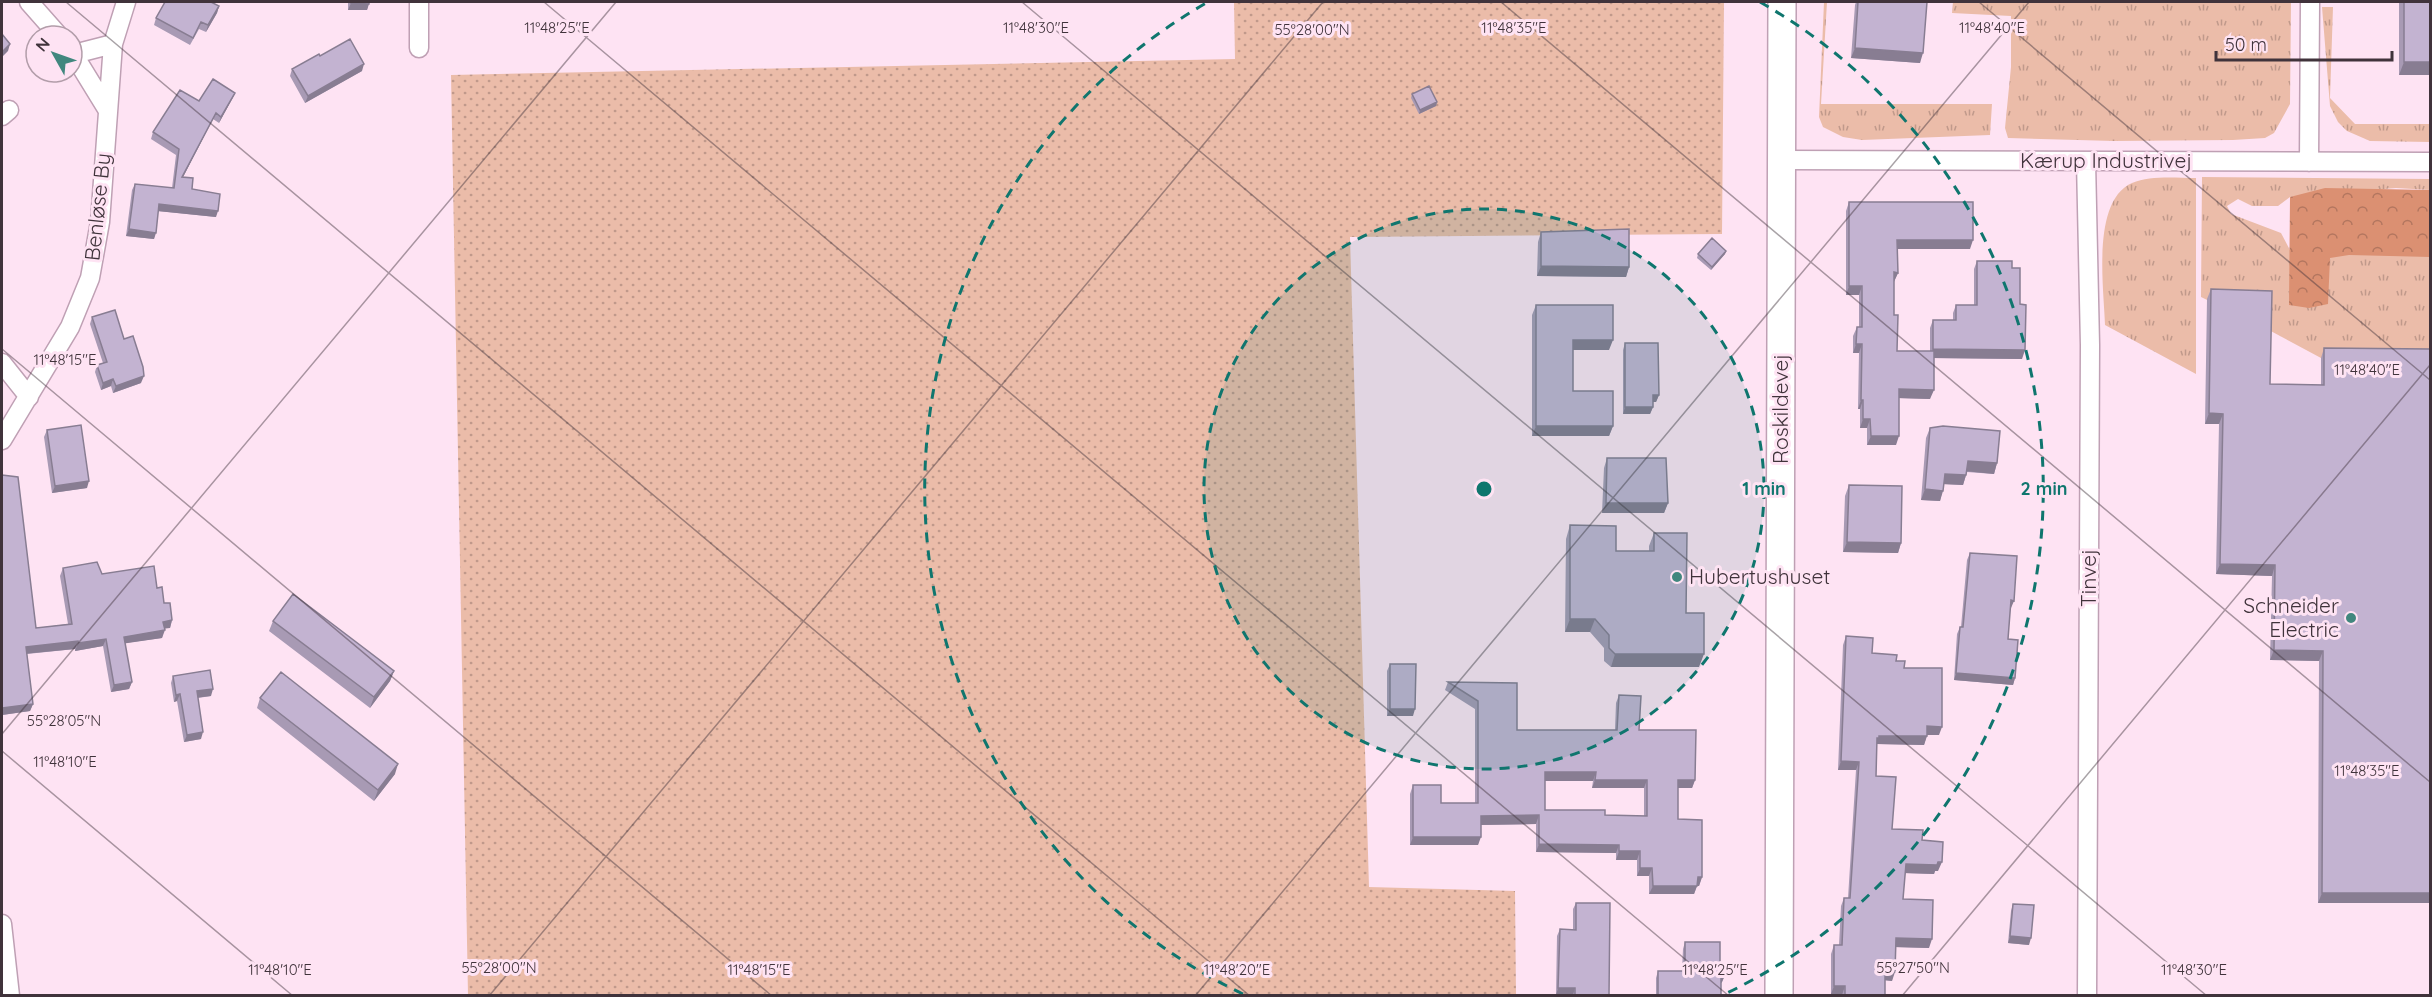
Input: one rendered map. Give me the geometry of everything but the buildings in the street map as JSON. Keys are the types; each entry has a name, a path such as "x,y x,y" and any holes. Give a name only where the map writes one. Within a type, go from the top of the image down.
{"street":[{"path":"29,2 48,24"},
{"name":"Benløse By","path":"2,440 70,327 90,278 100,222 113,44 126,2"},
{"path":"419,2 419,48"},
{"name":"Roskildevej","path":"1779,996 1782,2"},
{"path":"2309,162 2310,2"},
{"path":"84,51 113,44"},
{"path":"84,71 107,109"},
{"name":"Kærup Industrivej","path":"1782,160 2430,162"},
{"name":"Tinvej","path":"2086,161 2090,345 2087,996"},
{"path":"2,363 29,397"},
{"path":"2,924 10,996"}],"green space":[{"path":"1234,2 1724,2 1722,234 1350,237 1369,887 1515,891 1516,995 468,995 451,75 1235,59"},
{"path":"1824,2 1827,2 1821,104 1992,104 1990,135 1862,140 1843,137 1823,127 1819,117"},
{"path":"1953,2 2291,2 2290,104 2274,133 2265,138 2114,141 2008,138 2005,128 2011,67 2011,16 1952,13"},
{"path":"2322,7 2333,7 2330,98 2355,124 2430,124 2430,142 2370,141 2347,131 2338,122 2330,106"},
{"path":"2202,177 2430,179 2430,190 2396,188 2290,197 2278,206 2252,206 2238,199 2227,206 2231,214 2281,233 2290,250 2430,255 2430,359 2321,358 2201,297"},
{"path":"2196,178 2196,374 2105,325 2102,269 2105,226 2110,208 2119,193 2139,180"},
{"path":"2325,188 2430,190 2430,257 2349,255 2330,258 2328,304 2309,308 2289,305 2290,197"}],"place":[{"name":"Hubertushuset","path":"1677,577"},
{"name":"Schneider Electric","path":"2351,618"}]}
